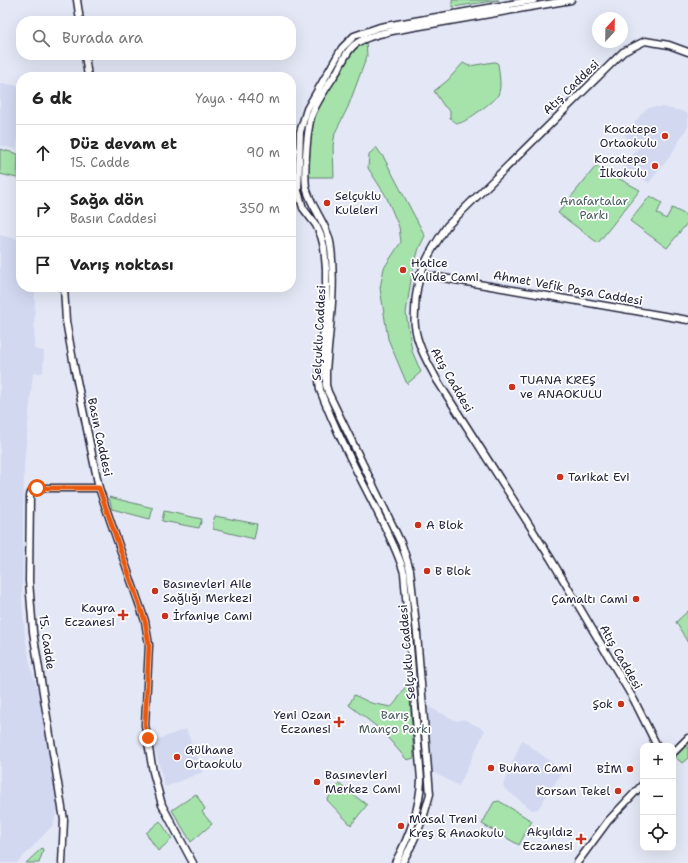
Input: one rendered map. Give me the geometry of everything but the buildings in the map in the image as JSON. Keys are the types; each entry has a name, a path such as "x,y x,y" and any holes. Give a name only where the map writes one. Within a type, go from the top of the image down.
{"street":[{"path":"77,0 79,16"},
{"name":"Selçuklu Caddesi","path":"397,862 410,832 419,798 421,780 404,573 393,542 357,472 320,390 319,381 327,295 326,269 324,247 316,225 303,208 298,191 300,132 307,109 314,96 342,48 354,36 380,27 534,0"},
{"name":"Selçuklu Caddesi","path":"397,862 412,844 424,816 430,794 417,634 410,570 402,545 365,471 326,385 333,289 331,247 324,227 314,209 306,186 306,159 310,121 321,98 347,54 356,43 383,33 549,2 571,0"},
{"name":"Atış Caddesi","path":"656,743 634,700 555,565 434,375 422,352 415,326 415,300 420,274 430,249 446,226 623,52 645,41 669,44 688,52"},
{"path":"86,60 87,72"},
{"name":"Ahmet Vefik Paşa Caddesi","path":"420,274 688,320"},
{"name":"Basın Caddesi","path":"64,292 66,321 99,488 146,626 149,645 145,725 153,772 162,805 193,863"},
{"name":"15. Cadde","path":"62,863 64,820 33,632 29,581 30,495 32,491 37,488 99,488"},
{"path":"676,750 688,738"},
{"path":"577,863 608,821 640,787"}],"shaded area":[{"path":"0,83 16,85 16,149 0,146"},
{"path":"653,107 682,111 688,114 688,126 669,158 649,183 622,166 638,148 624,135 646,109"},
{"path":"0,235 16,239 16,292 35,292 34,349 44,351 43,373 33,373 24,465 22,601 25,637 31,669 39,694 57,794 58,808 53,825 17,863 0,863"},
{"path":"425,705 457,721 463,719 485,730 459,786 431,771"},
{"name":"Gülhane Ortaokulu","path":"186,729 203,772 165,787 153,741"},
{"path":"522,740 563,771 538,809 532,810 505,789 503,785"}],"green space":[{"path":"452,0 499,0 453,7"},
{"path":"366,40 367,56 348,107 335,133 333,146 334,177 306,177 311,120 348,53"},
{"path":"496,62 498,64 500,88 496,98 463,122 455,122 450,118 450,111 444,106 434,91 447,81 463,63 469,66"},
{"path":"376,147 384,158 425,236 419,248 412,273 406,313 412,351 421,372 407,384 388,339 380,288 384,268 401,242 399,227 386,196 368,168 369,155"},
{"path":"0,149 16,153 16,178 0,174"},
{"name":"Anafartalar Parkı","path":"596,166 640,190 598,243 558,213"},
{"path":"650,196 662,203 657,213 666,219 672,208 688,216 688,222 667,248 630,221"},
{"path":"109,497 153,508 150,519 112,509"},
{"path":"164,511 202,519 199,528 162,521"},
{"path":"215,516 257,524 254,539 213,529"},
{"path":"688,611 688,643 676,622"},
{"name":"Barış Manço Parkı","path":"409,682 414,758 407,760 381,730 349,705 354,695 371,703 391,707"},
{"path":"688,743 688,758 682,763 676,758 676,756"},
{"path":"339,784 367,805 351,825 327,800"},
{"path":"196,794 205,809 202,812 212,824 191,842 172,810"},
{"path":"499,801 532,821 519,845 482,824 494,802"},
{"path":"160,821 172,839 158,851 146,833"},
{"path":"42,848 43,851 39,863 26,863"}],"place":[{"name":"Kocatepe Ortaokulu","path":"665,136"},
{"name":"Kocatepe İlkokulu","path":"655,166"},
{"name":"Selçuklu Kuleleri","path":"327,203"},
{"name":"Hatice Valide Cami","path":"403,270"},
{"name":"TUANA KREŞ ve ANAOKULU","path":"512,387"},
{"name":"Tarikat Evi","path":"560,477"},
{"name":"A Blok","path":"418,525"},
{"name":"B Blok","path":"427,571"},
{"name":"Basınevleri Aile Sağlığı Merkezi","path":"155,591"},
{"name":"Çamaltı Cami","path":"636,599"},
{"name":"Kayra Eczanesi","path":"123,615"},
{"name":"İrfaniye Cami","path":"165,616"},
{"name":"Şok","path":"621,704"},
{"name":"Yeni Ozan Eczanesi","path":"339,722"},
{"name":"Gülhane Ortaokulu","path":"177,757"},
{"name":"Buhara Cami","path":"491,768"},
{"name":"BİM","path":"630,769"},
{"name":"Basınevleri Merkez Cami","path":"317,782"},
{"name":"Korsan Tekel","path":"618,791"},
{"name":"Masal Treni Kreş & Anaokulu","path":"401,826"},
{"name":"Akyıldız Eczanesi","path":"581,839"}],"route":[{"path":"37,488 99,488 145,621 149,645 145,725 148,738"}]}
